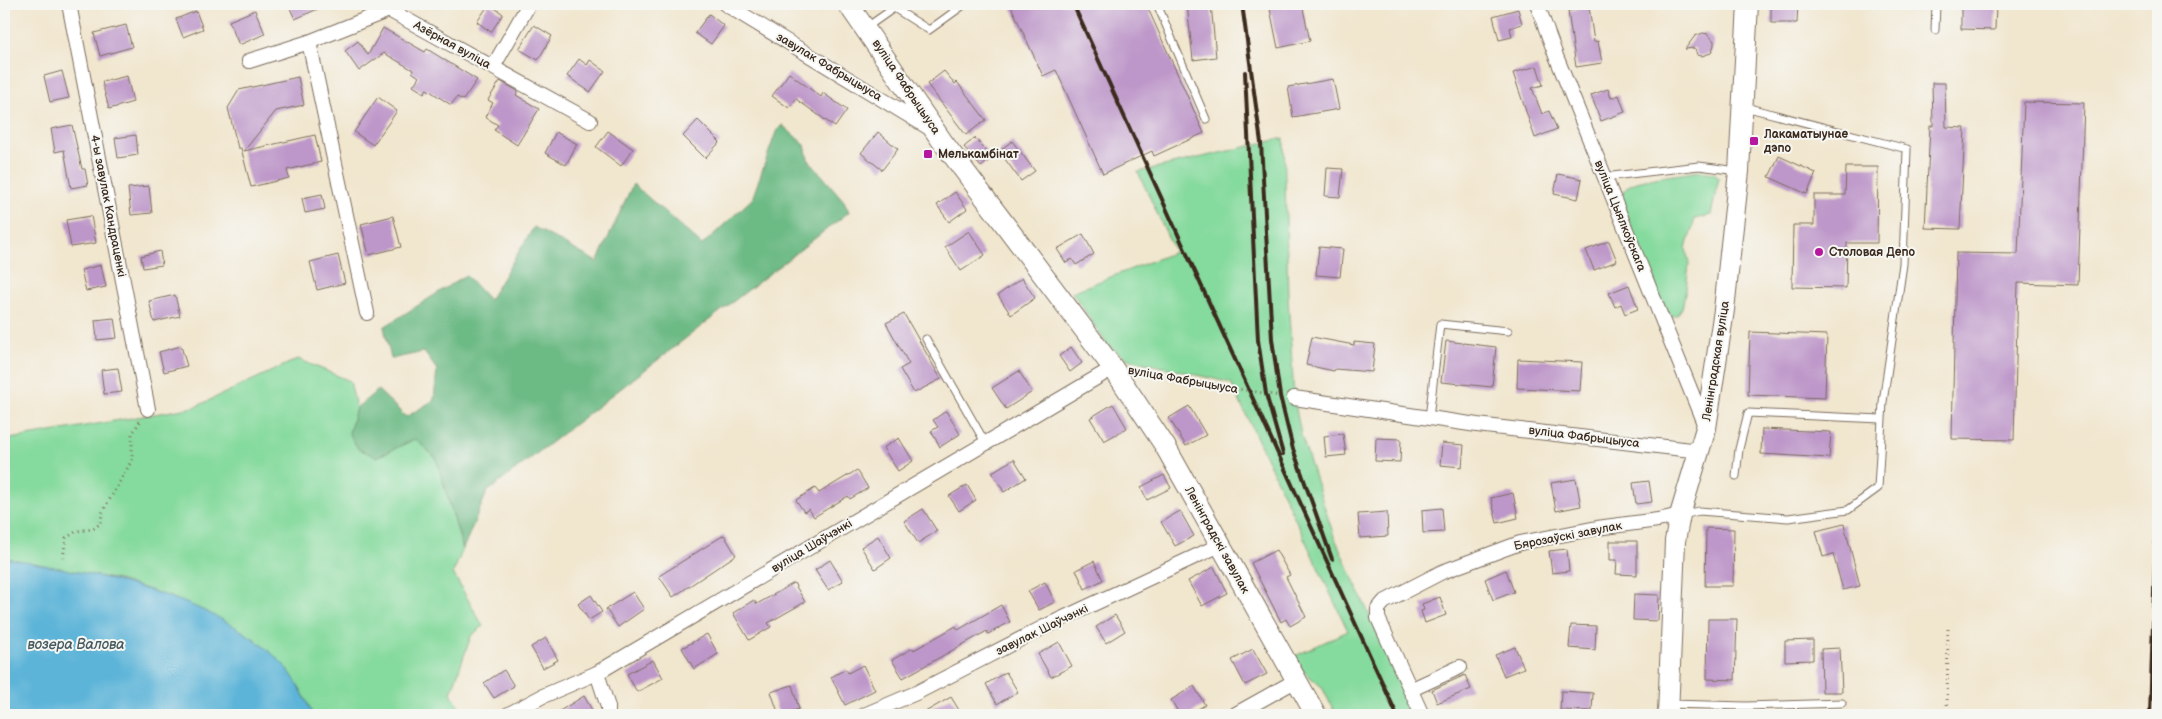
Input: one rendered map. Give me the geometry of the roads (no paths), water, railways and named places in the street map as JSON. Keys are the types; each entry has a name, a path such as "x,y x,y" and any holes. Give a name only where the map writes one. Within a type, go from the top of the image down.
{"street":[{"name":"4-ы завулак Кандраценкі","path":"68,4 148,409"},
{"path":"493,67 529,4"},
{"name":"завулак Фабрыцыуса","path":"725,4 934,130"},
{"name":"вуліца Фабрыцыуса","path":"848,4 934,130 1112,368"},
{"name":"вуліца Цыялкоўскага","path":"1538,4 1556,56 1706,428"},
{"name":"Ленінградская вуліца","path":"1668,710 1675,541 1680,515 1706,428 1724,310 1739,172 1748,4"},
{"name":"Азёрная вуліца","path":"249,61 309,42 389,10 590,121"},
{"path":"309,42 368,314"},
{"name":"вуліца Шаўчэнкі","path":"507,715 542,696 597,673 1112,368"},
{"name":"Ленінградскі завулак","path":"1112,368 1165,446 1295,681 1316,715"},
{"name":"вуліца Фабрыцыуса","path":"1294,398 1429,418 1700,451"},
{"name":"Бярозаўскі завулак","path":"1422,715 1378,618 1378,609 1384,602 1442,572 1520,543 1597,528 1658,520 1680,515"},
{"name":"завулак Шаўчэнкі","path":"864,715 916,693 1044,627 1220,545"},
{"path":"1410,690 1460,667"},
{"path":"597,673 608,708 608,715"},
{"path":"1234,715 1295,681"}],"lane":[{"path":"866,28 894,8 929,30 965,4"},
{"path":"1157,4 1206,119"},
{"path":"1935,30 1936,4"},
{"path":"1680,515 1699,511 1788,518 1848,510 1878,488 1881,419 1903,264 1907,149 1742,106"},
{"path":"1604,177 1699,166 1739,172"},
{"path":"1429,418 1440,324 1508,332"},
{"path":"926,339 986,444"},
{"path":"1736,476 1739,449 1748,413 1881,419"},
{"path":"1668,710 1842,703"}],"water":[{"name":"возера Валова","path":"4,558 118,581 177,599 205,611 257,641 279,660 303,693 313,715 4,715"}],"railway":[{"path":"1073,4 1397,715"},
{"path":"1242,4 1261,143 1272,339 1280,396 1293,449 1332,559"},
{"path":"1245,72 1258,340 1266,394 1283,454"},
{"path":"2150,715 2158,470"}],"place":[{"name":"Лакаматыунае дэпо","path":"1754,141"},
{"name":"Мелькамбінат","path":"928,154"},
{"name":"Столовая Депо","path":"1819,252"}]}
